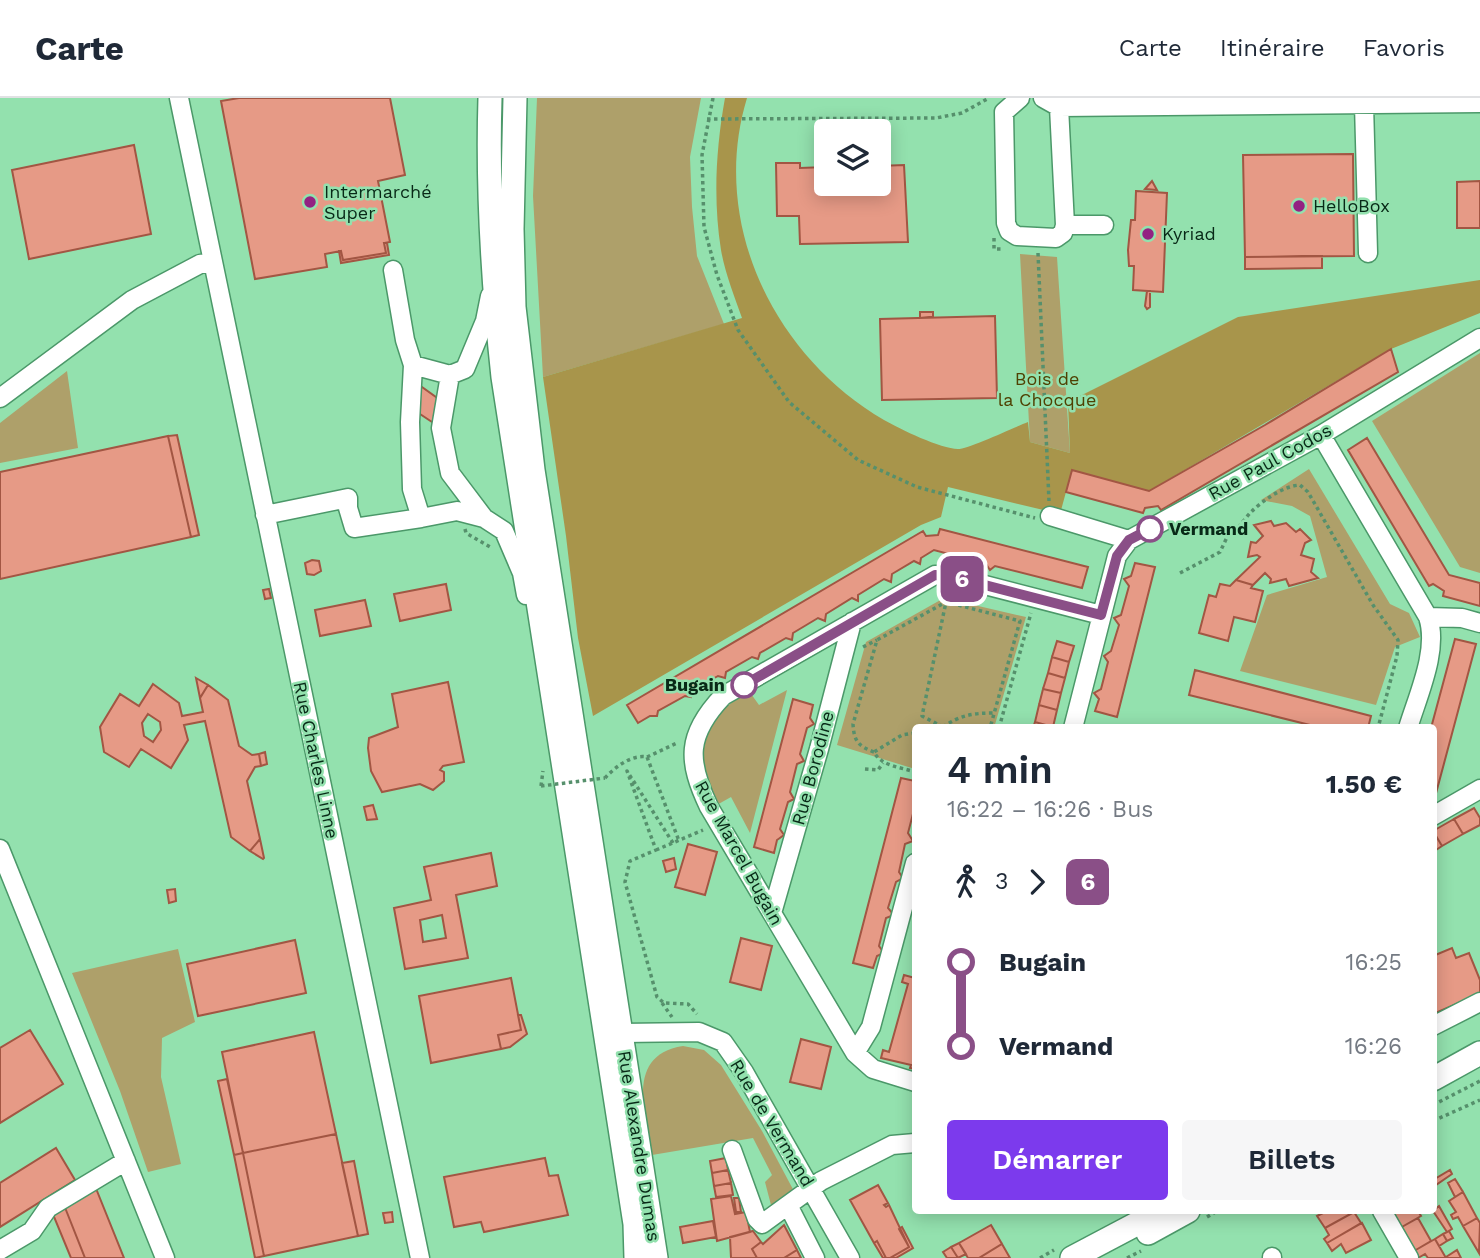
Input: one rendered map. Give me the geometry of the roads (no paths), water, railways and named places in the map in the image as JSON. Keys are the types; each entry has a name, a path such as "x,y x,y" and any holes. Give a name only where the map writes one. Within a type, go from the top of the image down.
{"main road":[{"path":"490,98 488,166 493,284 505,391 572,823 614,1034"},
{"path":"515,98 512,229 514,307 523,393 614,1034"},
{"name":"Rue Alexandre Dumas","path":"614,1034 635,1224 636,1258"},
{"name":"Rue Alexandre Dumas","path":"614,1034 656,1258"},
{"path":"1437,1061 1480,1038"},
{"path":"1437,1077 1480,1053"},
{"path":"1072,1258 1155,1214"},
{"path":"1102,1258 1183,1214"}],"street":[{"name":"Rue Charles Linne","path":"179,98 420,1258"},
{"path":"1020,98 1004,112 1006,223 1009,231 1017,236 1056,238 1063,233 1065,225 1051,102 1282,101 1364,104 1455,100 1480,103"},
{"path":"1364,104 1368,253"},
{"path":"1065,225 1104,225"},
{"path":"0,398 132,300 200,264 212,262"},
{"path":"393,270 405,340 413,365 410,422 412,489 421,518"},
{"path":"413,365 450,375 465,369 485,321 493,284"},
{"name":"Rue Paul Codos","path":"1129,540 1321,435 1480,338"},
{"path":"450,375 441,428 450,473 484,517 503,531 523,573 531,627 542,638"},
{"path":"1321,435 1428,617 1433,631 1432,648 1409,724"},
{"path":"265,515 348,498 354,528 457,511 484,517"},
{"path":"1050,516 1129,540 1117,556 1074,724"},
{"name":"Rue Marcel Bugain","path":"912,1081 873,1069 855,1053 704,796 694,770 695,740 709,710 723,696 935,575 950,576 1101,615"},
{"path":"1428,617 1462,618 1480,623"},
{"name":"Rue Borodine","path":"772,913 852,622"},
{"path":"1437,814 1480,789"},
{"path":"0,849 165,1258"},
{"path":"855,1053 871,1027 910,905"},
{"path":"1437,1024 1480,1002"},
{"name":"Rue de Vermand","path":"614,1034 699,1032 723,1042 744,1072 850,1258"},
{"path":"732,1150 757,1219 762,1224 789,1207 821,1181 892,1145 912,1143"},
{"path":"0,1251 32,1231 48,1208 126,1161"},
{"path":"789,1207 814,1258"},
{"path":"1384,1214 1409,1258"}],"place":[{"name":"Intermarché Super","path":"310,202"},
{"name":"HelloBox","path":"1299,206"},
{"name":"Kyriad","path":"1148,234"},
{"name":"Vermand","path":"1150,529"},
{"name":"Bugain","path":"744,685"}],"park label":[{"name":"Bois de la Chocque","path":"1047,389"}]}
